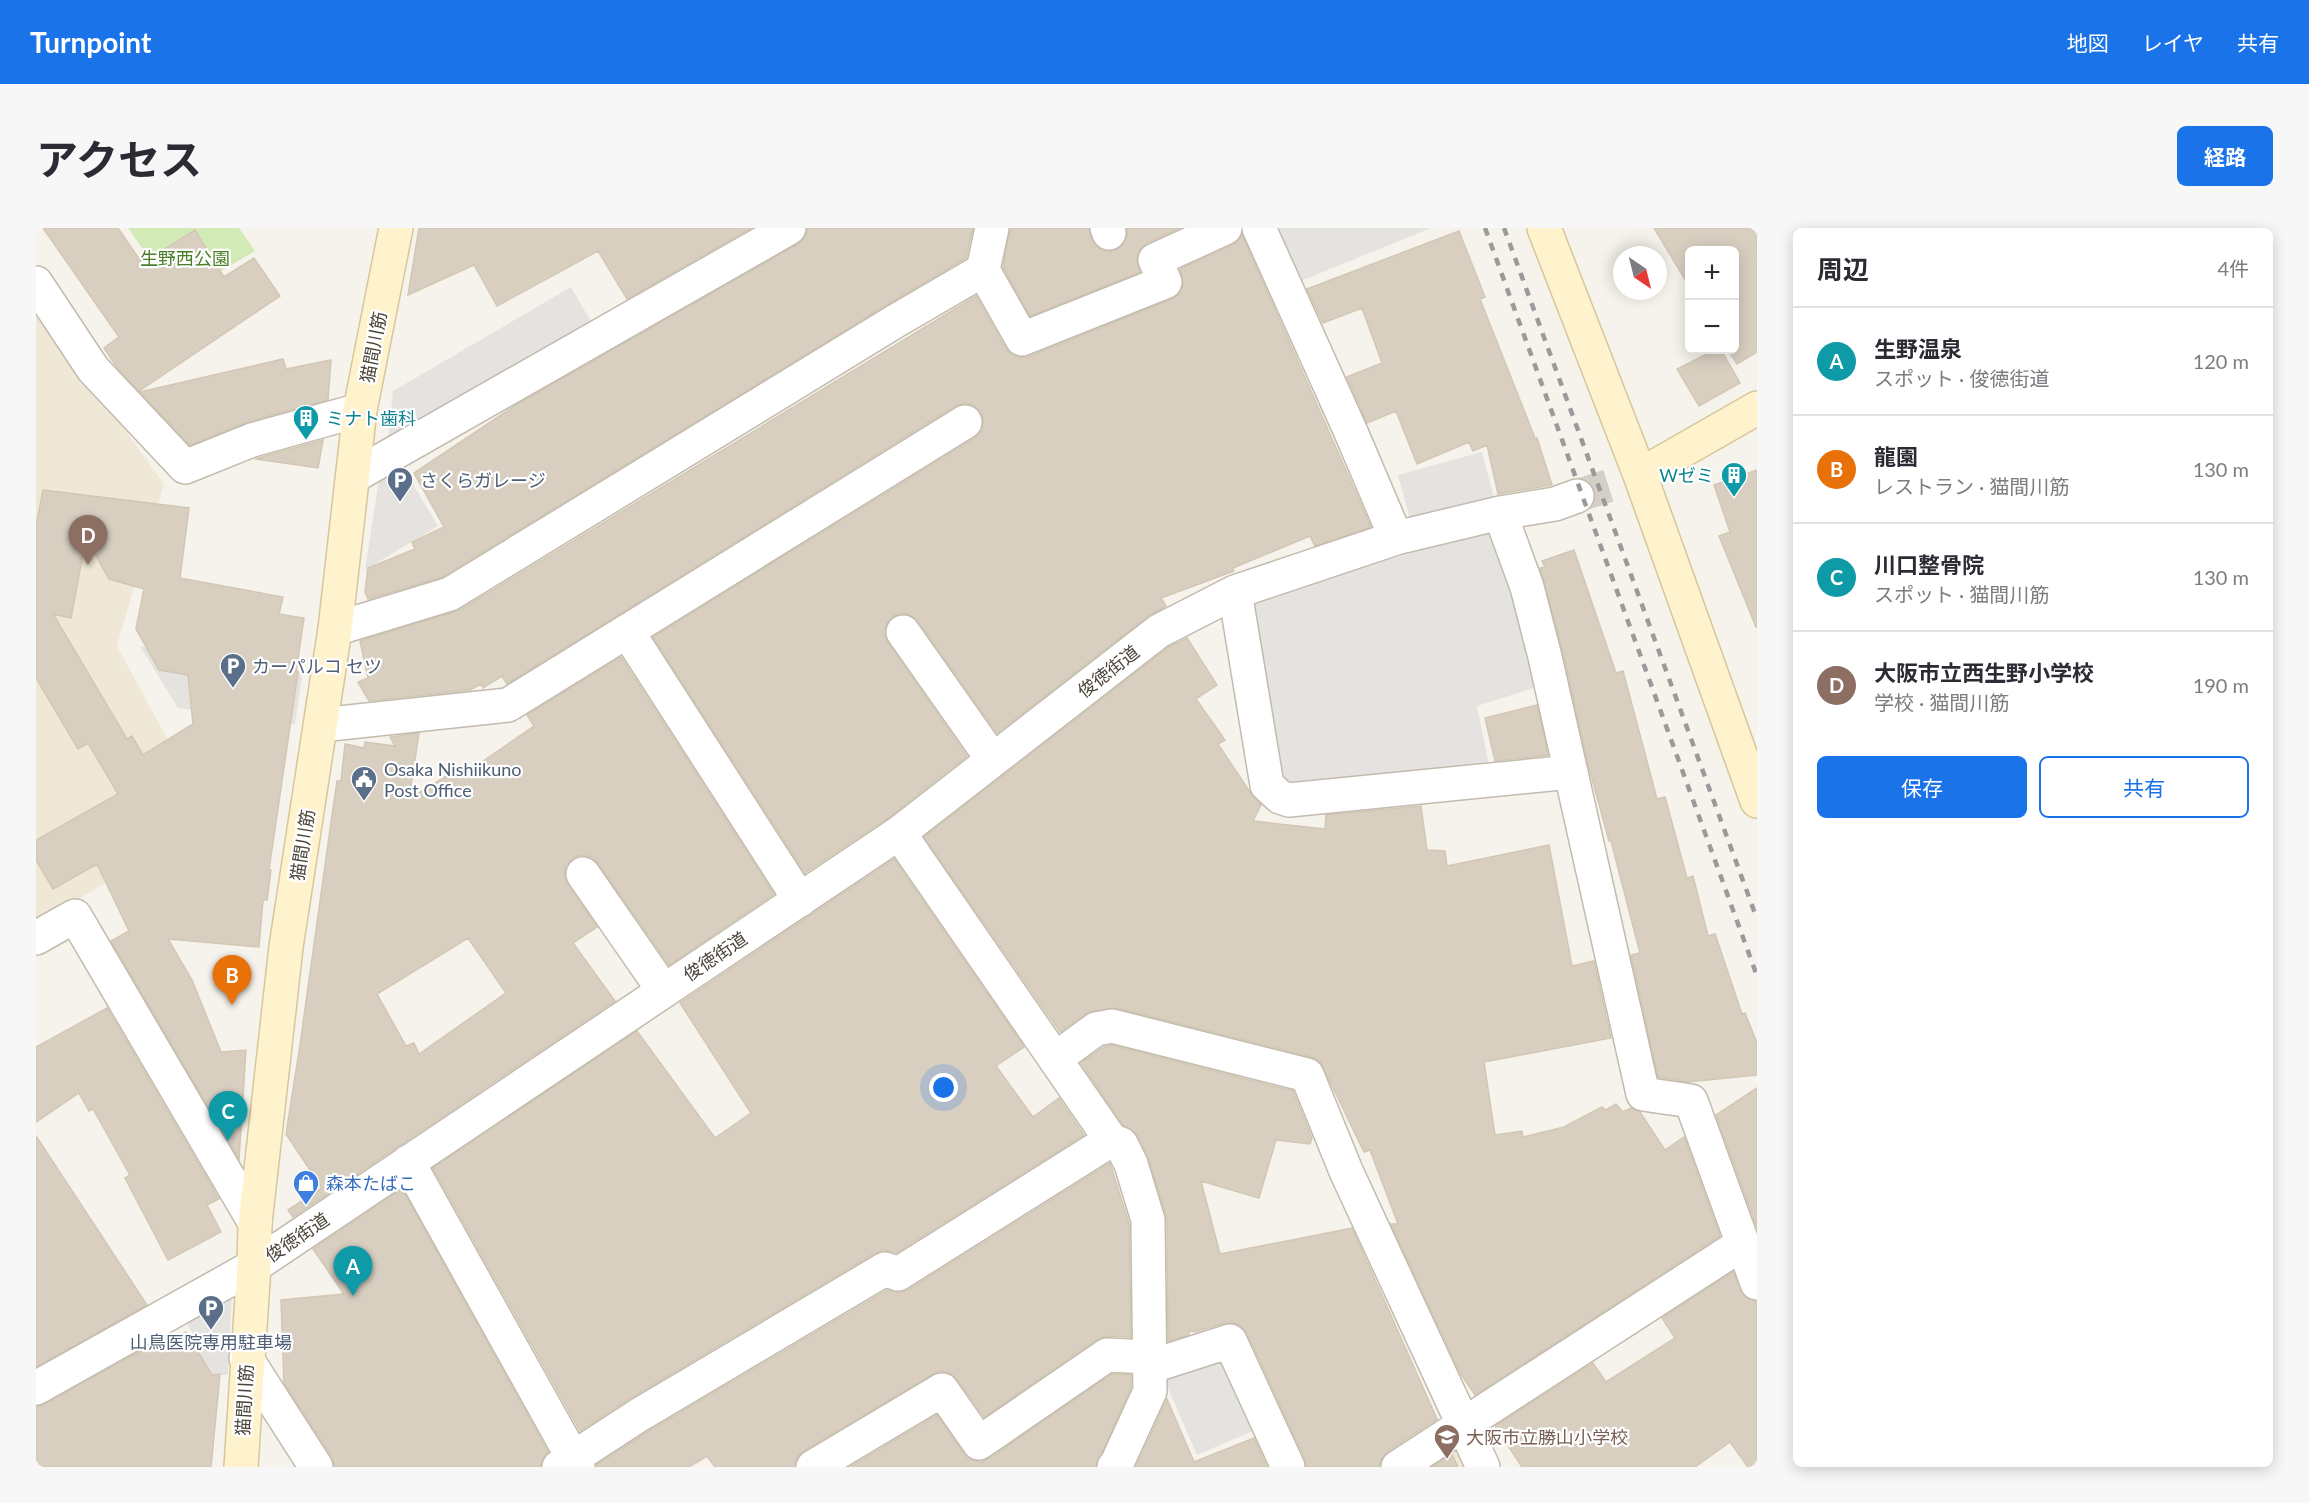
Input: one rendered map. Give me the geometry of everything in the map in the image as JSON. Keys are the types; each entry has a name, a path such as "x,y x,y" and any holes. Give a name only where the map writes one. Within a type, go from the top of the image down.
{"street":[{"name":"猫間川筋","path":"241,1467 255,1223 286,947 335,629 360,410 396,228"},
{"path":"354,476 789,228"},
{"path":"992,228 983,270 1022,339 1165,282 1155,260 1225,228"},
{"path":"1259,228 1399,537"},
{"path":"1544,228 1631,478 1757,801"},
{"path":"335,629 450,594 983,270"},
{"path":"36,283 93,369 185,467 252,440 360,410"},
{"path":"1631,478 1757,408"},
{"path":"321,725 508,705 965,422"},
{"name":"俊徳街道","path":"36,1388 254,1266 800,900 899,833 1159,631 1236,592 1399,537 1500,513 1555,504 1577,496"},
{"path":"1500,513 1527,587 1545,657 1644,1094 1690,1101 1757,1284"},
{"path":"1236,592 1266,785 1280,797 1289,800 1571,772"},
{"path":"627,631 800,900"},
{"path":"903,632 993,760"},
{"path":"899,833 1111,1140 1121,1144 1131,1164 1148,1220 1150,1391 1114,1467"},
{"path":"583,874 664,991"},
{"path":"36,938 75,916 255,1223"},
{"path":"1055,1059 1096,1029 1112,1026 1307,1075 1346,1171 1483,1467"},
{"path":"408,1162 570,1464 639,1415 885,1269 898,1274 1111,1140"},
{"path":"1398,1467 1742,1244"},
{"path":"813,1467 942,1390 979,1443 1107,1355 1149,1362 1230,1341 1288,1467"},
{"path":"246,1358 316,1467"}],"shaded area":[{"path":"1274,228 1431,228 1296,283"},
{"path":"571,287 593,325 388,442 393,391"},
{"path":"36,306 164,484 117,646 186,773 188,835 36,924"},
{"path":"1482,452 1496,505 1410,519 1398,475"},
{"name":"さくらガレージ","path":"401,464 438,526 365,570 379,479"},
{"path":"1494,529 1540,686 1477,706 1489,765 1288,789 1280,783 1251,599"},
{"name":"カーパルコ セツ","path":"140,646 303,670 295,724 178,708"},
{"name":"山鳥医院専用駐車場","path":"232,1290 228,1375 201,1375 185,1353 199,1343 183,1318"},
{"path":"1222,1357 1253,1431 1197,1455 1165,1381"},
{"name":"大阪市立勝山小学校","path":"1448,1450 1460,1454 1465,1467 1420,1467"}],"green space":[{"name":"生野西公園","path":"128,228 239,228 255,251 177,297"}],"building":[{"path":"43,228 118,228 142,263 195,230 224,277 254,258 280,296 139,391 118,369 104,348 119,337"},
{"path":"419,228 751,228 627,299 598,251 497,306 474,265 408,295"},
{"path":"808,228 973,228 966,258 442,577 368,599 365,592 368,568 415,549 412,542 444,527 414,473 516,405 798,244 805,237"},
{"path":"1010,228 1089,228 1092,240 1097,247 1107,252 1115,251 1123,245 1127,236 1127,228 1180,228 1147,243 1140,249 1136,259 1140,272 1030,316 1003,267"},
{"path":"1654,228 1757,228 1757,352 1737,364 1731,354 1739,354 1739,246 1685,246 1685,279 1667,246"},
{"path":"1459,231 1485,297 1480,299 1535,438 1537,438 1552,485 1498,494 1487,445 1473,451 1469,442 1417,464 1396,411 1367,423 1347,377 1382,363 1362,308 1323,323 1307,289"},
{"path":"1242,235 1371,527 1315,546 1310,536 1233,568 1234,571 1161,598 1166,606 1148,616 997,733 918,621 902,613 893,616 886,625 884,634 888,643 967,756 888,818 805,873 653,637 975,438 982,430 984,421 981,412 973,405 964,403 955,406 507,684 502,676 483,688 481,684 470,690 369,701 358,682 368,678 360,641 460,610 976,296 1006,349 1020,358 1028,357 1172,299 1179,294 1183,285 1180,269 1233,245"},
{"path":"1707,354 1723,354 1740,383 1699,406 1677,369"},
{"path":"283,359 286,369 331,360 328,400 247,422 190,445 140,392"},
{"name":"ミナト歯科","path":"323,440 318,468 256,459 258,458"},
{"path":"1757,470 1756,627 1719,536 1730,532 1714,485"},
{"path":"43,490 189,508 180,578 283,597 279,614 304,618 269,870 271,870 267,900 263,900 259,947 168,939 192,980 221,1052 246,1050 239,1159 111,941 129,931 97,864 53,889 36,860 36,840 118,794 88,743 78,749 36,678 36,526","holes":["86,538 109,579 144,589 136,629 159,670 188,675 193,724 143,755 132,736 127,739 53,614 71,618"]},
{"path":"1574,550 1616,673 1623,671 1657,799 1665,797 1687,878 1693,876 1708,936 1715,934 1742,1014 1745,1013 1757,1043 1757,1075 1687,1082 1658,1077 1631,955 1640,953 1588,764 1563,652 1540,568 1545,567 1542,561"},
{"path":"1187,638 1217,685 1196,699 1225,740 1218,744 1261,805 1253,821 1325,829 1326,815 1421,806 1427,850 1445,851 1447,866 1549,845 1572,966 1594,961 1611,1038 1484,1062 1495,1135 1522,1131 1523,1137 1564,1127 1602,1107 1606,1110 1616,1104 1623,1112 1631,1108 1640,1112 1665,1150 1684,1137 1720,1236 1475,1395 1460,1373 1391,1224 1398,1224 1370,1150 1364,1152 1320,1061 1312,1057 1116,1008 1085,1014 1060,1032 924,837 1169,647"},
{"path":"621,657 774,894 669,965 598,863 592,857 582,855 573,858 566,865 564,876 597,927 573,943 615,1001 293,1217 288,1210 322,1188 286,1134 337,781 341,781 345,744 364,748 365,742 395,746 390,737 419,733 409,799 456,770 460,777 534,726 527,715","holes":["468,938 506,993 419,1054 414,1043 406,1046 377,994"]},
{"path":"1537,705 1548,755 1495,761 1485,718"},
{"path":"894,859 1024,1047 996,1066 1033,1117 1059,1098 1084,1135 896,1253 884,1250 875,1253 629,1399 580,1431 433,1168 637,1031 715,1138 751,1113 680,1003"},
{"path":"107,1008 219,1199 207,1205 221,1232 168,1260 125,1178 130,1175 93,1109 89,1111 79,1093 36,1122 36,1047"},
{"path":"1111,1045 1293,1091 1312,1138 1310,1144 1276,1140 1259,1198 1201,1181 1220,1254 1352,1228 1437,1419 1388,1451 1379,1467 1306,1467 1305,1459 1247,1333 1241,1326 1224,1323 1195,1332 1189,1331 1189,1335 1168,1341 1167,1219 1149,1159 1138,1136 1123,1125 1081,1063 1104,1047"},
{"path":"1757,1088 1757,1228 1716,1115"},
{"path":"36,1136 147,1305 36,1367"},
{"path":"1110,1163 1129,1223 1131,1337 1108,1336 1096,1340 984,1417 957,1379 942,1371 933,1374 803,1451 797,1457 794,1467 715,1467 707,1456 689,1467 597,1467 596,1465 649,1431 887,1290 899,1293 908,1290"},
{"path":"402,1189 548,1452 540,1467 335,1467 332,1457 284,1383 281,1300 344,1294 313,1249"},
{"path":"1733,1272 1745,1297 1757,1301 1757,1467 1748,1467 1730,1442 1695,1467 1522,1467 1495,1426 1593,1363 1606,1382 1675,1338 1662,1318"},
{"path":"186,1332 212,1375 220,1374 211,1467 36,1467 36,1407 167,1336 170,1341"},
{"path":"1112,1374 1131,1375 1131,1387 1096,1467 850,1467 937,1415 964,1454 972,1460 981,1462"},
{"path":"1167,1399 1194,1462 1254,1438 1267,1467 1136,1467"},
{"path":"1452,1454 1458,1467 1432,1467"}],"tunnel":[{"path":"1577,496 1623,481"}],"railway":[{"path":"1485,228 1757,976"},
{"path":"1504,228 1757,919"}],"place":[{"name":"ミナト歯科","path":"306,441"},
{"name":"Wゼミ","path":"1734,498"},
{"name":"さくらガレージ","path":"400,503"},
{"name":"大阪市立西生野小学校","path":"88,565"},
{"name":"カーパルコ セツ","path":"233,689"},
{"name":"Osaka Nishiikuno Post Office","path":"364,802"},
{"name":"龍園","path":"232,1005"},
{"name":"川口整骨院","path":"228,1141"},
{"name":"森本たばこ","path":"306,1206"},
{"name":"生野温泉","path":"353,1296"},
{"name":"山鳥医院専用駐車場","path":"211,1331"},
{"name":"大阪市立勝山小学校","path":"1447,1460"}]}
